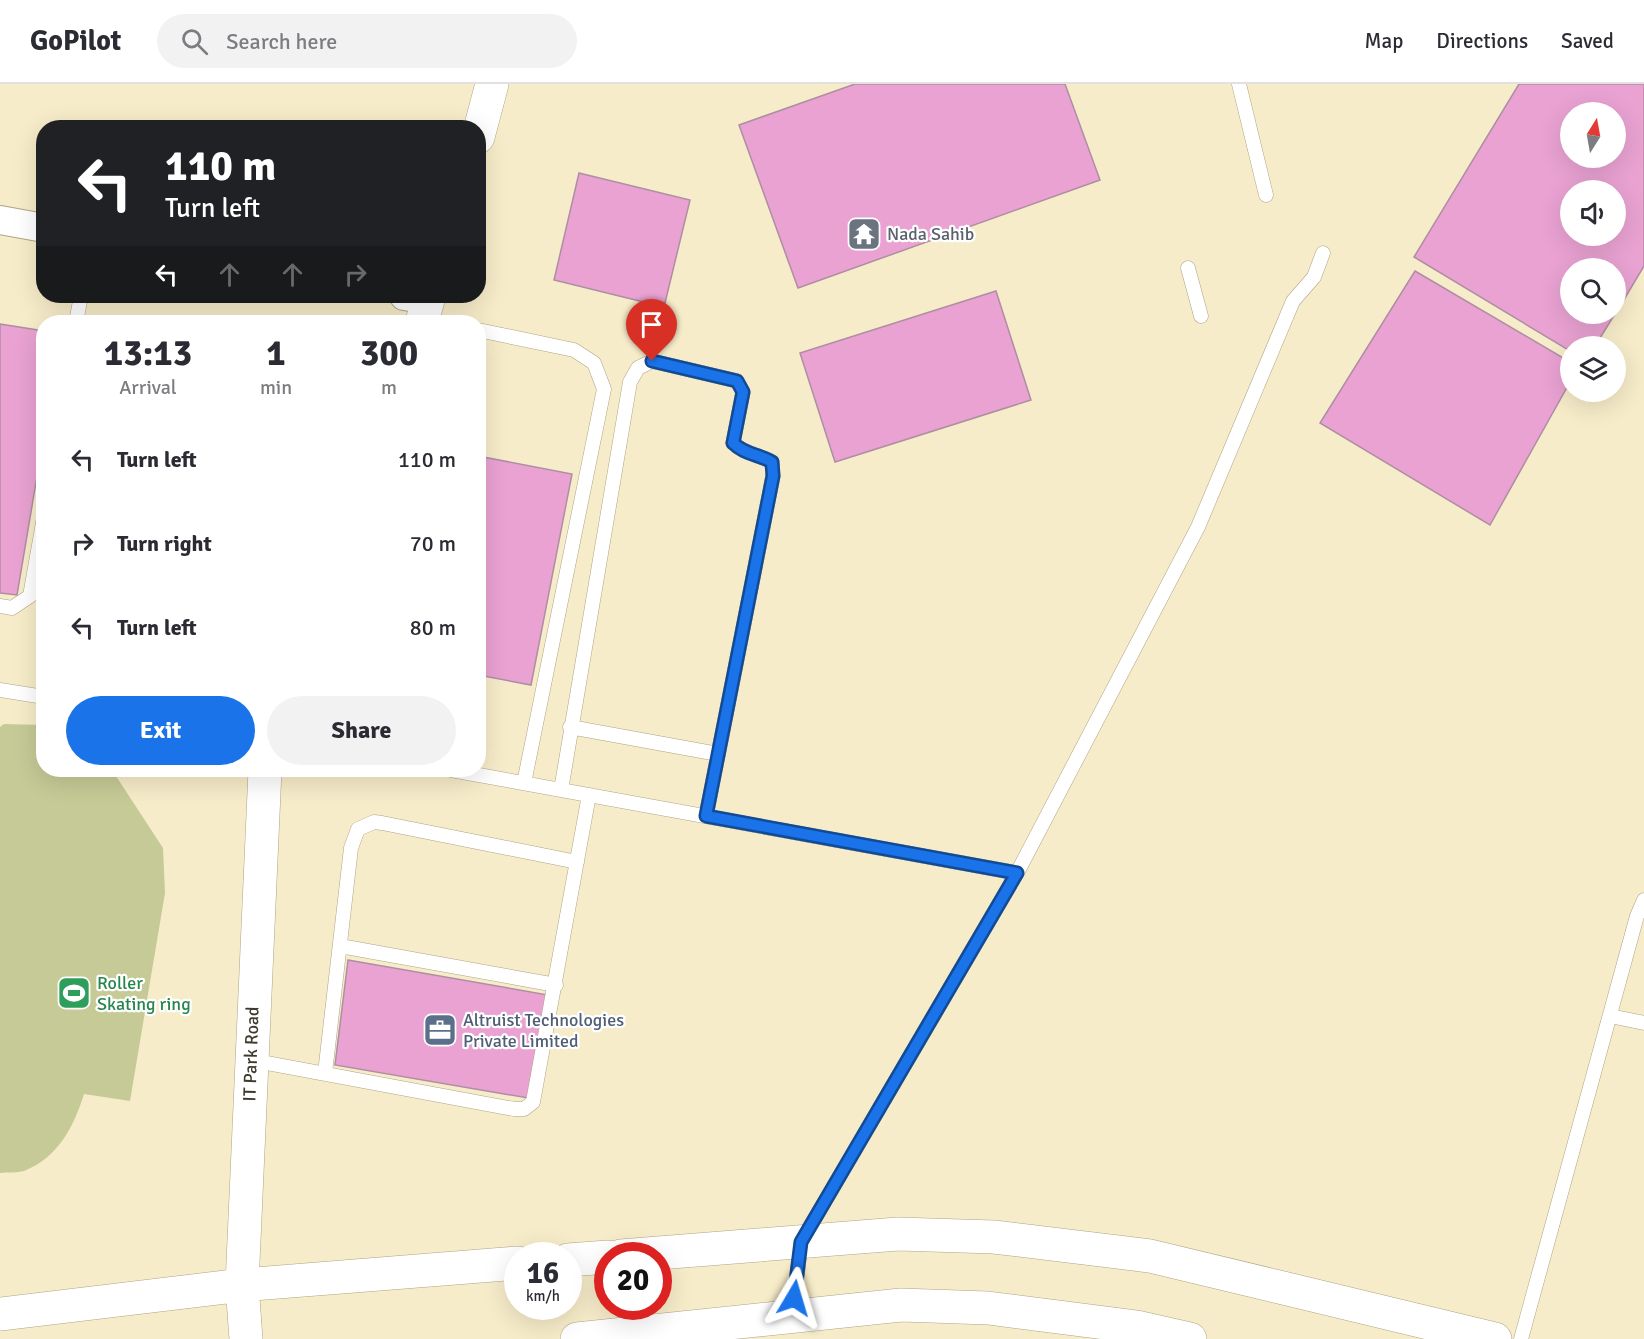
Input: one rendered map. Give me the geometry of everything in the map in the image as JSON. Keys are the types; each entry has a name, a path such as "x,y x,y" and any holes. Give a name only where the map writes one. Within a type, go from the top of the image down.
{"street":[{"path":"482,120 492,84"},
{"path":"0,219 36,226"},
{"name":"IT Park Road","path":"246,1339 242,1285 265,777"},
{"path":"672,1252 898,1234 994,1237 1150,1256 1495,1339"},
{"path":"0,1314 242,1285 504,1264"},
{"path":"577,1339 644,1336 901,1305 988,1308 1060,1328 1176,1336"}],"lane":[{"path":"1239,84 1266,195"},
{"path":"792,1317 801,1242 1017,873 1198,527 1293,301 1314,277 1323,253"},
{"path":"1188,268 1202,316"},
{"path":"486,332 574,350 594,363 604,389 524,783"},
{"path":"561,790 630,382 638,368 652,361 737,381 743,392 733,443 742,452 759,455 772,462 773,476 706,816"},
{"path":"0,606 12,608 30,596 36,562"},
{"path":"0,690 36,696"},
{"path":"570,727 718,754"},
{"path":"486,776 1017,873"},
{"path":"251,1060 524,1109 533,1102 539,1083 589,795"},
{"path":"325,1073 353,837 358,829 374,822 577,862"},
{"path":"1521,1339 1637,916 1644,900"},
{"path":"340,946 556,985"},
{"path":"1610,1016 1644,1023"}],"green space":[{"name":"Roller Skating ring","path":"4,724 36,725 36,777 117,777 163,848 165,893 130,1101 84,1094 70,1129 46,1158 24,1171 0,1173 0,727"}],"building":[{"name":"Nada Sahib","path":"855,84 1065,84 1100,180 798,288 739,125"},
{"path":"1519,84 1644,84 1644,266 1626,296 1626,258 1560,258 1560,324 1609,324 1601,336 1560,336 1560,345 1414,257"},
{"path":"579,173 690,200 664,307 554,280"},
{"path":"1415,271 1560,356 1560,400 1490,525 1320,423"},
{"path":"996,291 1031,400 835,462 800,353"},
{"path":"0,324 36,330 36,482 17,595 0,593"},
{"path":"486,458 572,474 531,685 486,677"},
{"name":"Altruist Technologies Private Limited","path":"348,960 548,995 528,1098 335,1065"}],"place":[{"name":"Nada Sahib","path":"864,234"},
{"name":"Roller Skating ring","path":"74,993"},
{"name":"Altruist Technologies Private Limited","path":"440,1030"}],"route":[{"path":"652,361 737,381 743,392 733,443 742,452 759,455 772,462 773,476 706,816 1017,873 801,1242 794,1298"}]}
